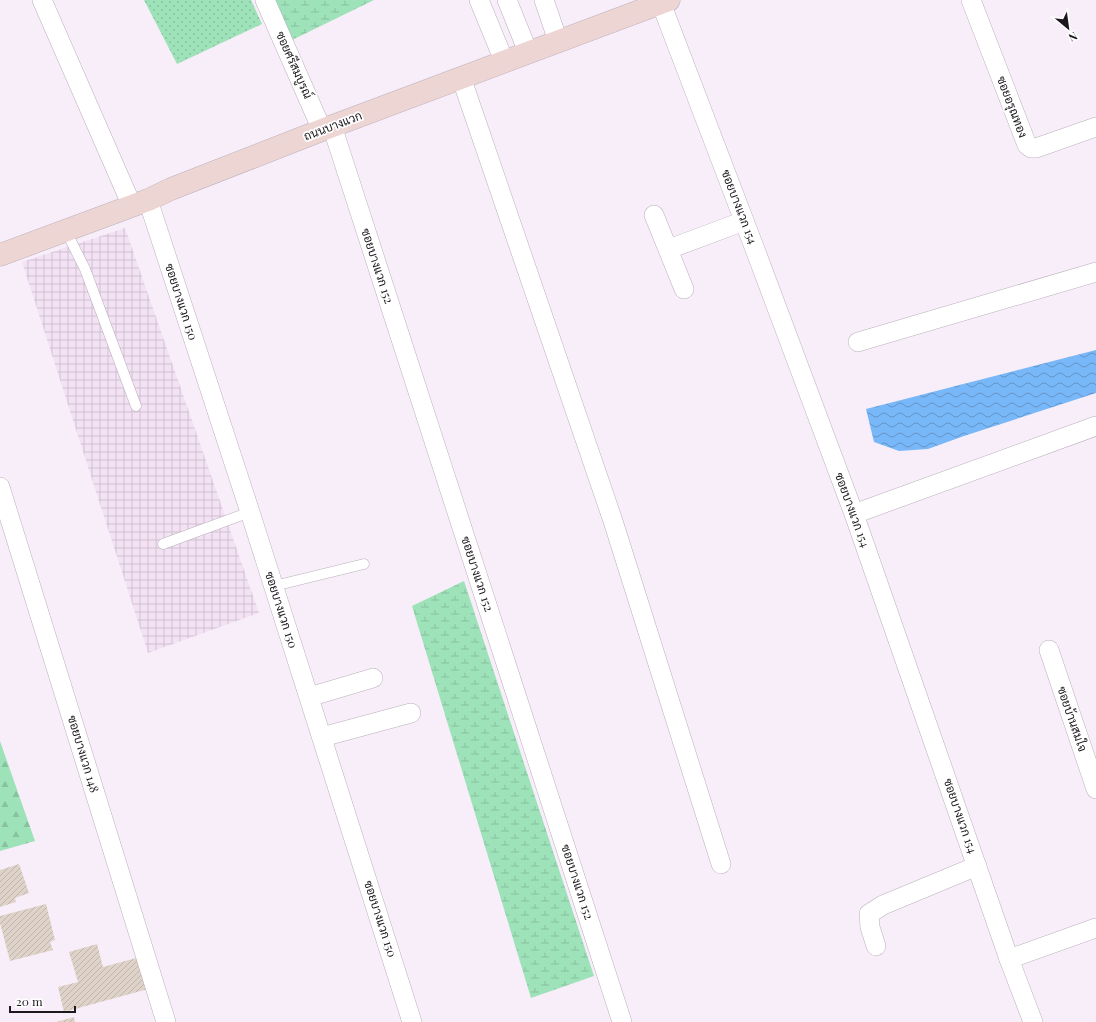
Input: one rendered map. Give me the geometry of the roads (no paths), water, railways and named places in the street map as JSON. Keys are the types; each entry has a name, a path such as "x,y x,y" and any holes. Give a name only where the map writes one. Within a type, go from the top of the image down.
{"main road":[{"name":"ถนนบางแวก","path":"0,255 140,203 171,189 461,77 665,2"}],"street":[{"name":"ซอยบางแวก 150","path":"42,0 140,203 250,512 412,1022"},
{"name":"ซอยศรีสมบูรณ์","path":"266,0 327,128"},
{"path":"479,0 504,61"},
{"path":"507,0 528,52"},
{"path":"544,0 558,41"},
{"name":"ซอยอรุณทอง","path":"971,0 1027,145 1031,148 1036,148 1096,127"},
{"name":"ซอยบางแวก 154","path":"665,2 744,221 854,514 1009,959 1033,1022"},
{"path":"461,77 613,521 721,864"},
{"name":"ซอยบางแวก 152","path":"327,128 622,1022"},
{"path":"654,215 684,289"},
{"path":"669,249 744,221"},
{"path":"858,342 1096,272"},
{"path":"854,514 1096,426"},
{"name":"ซอยบางแวก 148","path":"0,487 166,1022"},
{"name":"ซอยบ้านสมใจ","path":"1049,650 1096,789"},
{"path":"309,698 373,678"},
{"path":"322,737 411,713"},
{"path":"876,946 870,926 869,914 871,912 883,905 977,866"},
{"path":"1009,959 1096,928"}],"lane":[{"path":"66,231 85,269 136,406"},
{"path":"163,544 250,512"},
{"path":"274,586 364,564"}],"water":[{"path":"1096,350 1096,393 928,449 899,451 874,442 866,409"}]}
